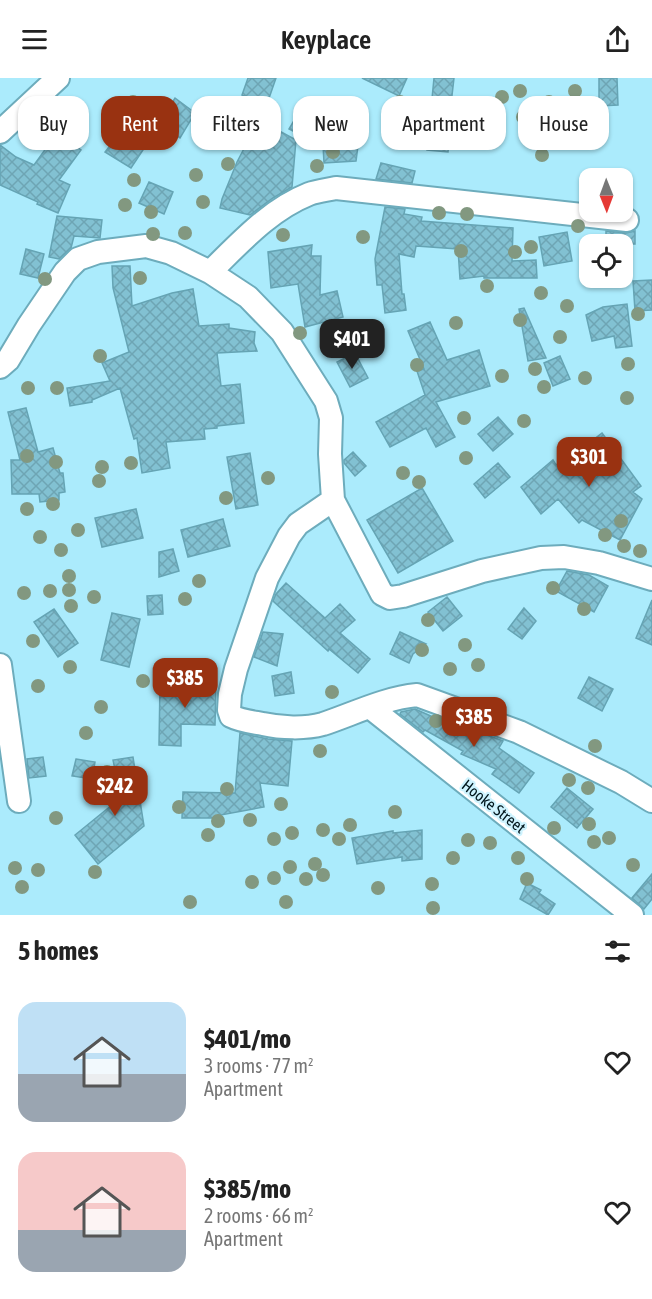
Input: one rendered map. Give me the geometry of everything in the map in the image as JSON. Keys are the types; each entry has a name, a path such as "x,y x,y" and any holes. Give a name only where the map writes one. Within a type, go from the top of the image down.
{"street":[{"path":"0,132 58,78"},
{"path":"210,272 256,227 288,204 311,193 336,188 579,215"},
{"path":"4,364 65,272 78,259 98,252 146,246 171,253 210,272 248,297 282,332 326,401 331,418 330,454 333,500 382,594 390,598 403,596 482,571 540,558 564,557 599,563 652,579"},
{"path":"333,500 298,524 289,536 267,578 236,669 230,694 231,716 270,726 299,727 321,724 406,696 417,695 519,732 621,782 652,801"},
{"path":"0,665 19,801"},
{"name":"Hooke Street","path":"371,708 632,915"}],"building":[{"path":"248,78 276,78 270,96 242,95"},
{"path":"362,78 407,78 399,96"},
{"path":"434,78 454,78 452,96 432,96"},
{"path":"599,78 617,78 618,105 609,105 609,96 599,96"},
{"path":"179,101 191,110 191,120 180,138"},
{"path":"281,132 293,138 293,150 295,150 292,187 250,215 220,208 243,150 281,150"},
{"path":"0,145 16,157 34,165 45,150 81,150 59,180 70,185 58,213 0,185"},
{"path":"107,150 143,150 131,168 105,152"},
{"path":"323,150 357,150 356,161 324,163"},
{"path":"381,163 415,171 412,183 376,179"},
{"path":"149,182 173,192 164,214 139,203"},
{"path":"385,207 405,209 404,214 422,217 421,221 513,228 512,261 536,260 537,278 484,278 484,276 460,279 458,249 416,246 414,257 399,254 402,294 404,294 406,310 385,313 382,285 377,285 375,259"},
{"path":"57,216 102,220 100,238 74,236 71,248 59,259 49,257"},
{"path":"606,231 626,233 635,231 635,244 633,244 633,234 606,234"},
{"path":"567,232 572,261 544,266 539,237"},
{"path":"312,245 311,256 321,256 320,295 337,291 343,317 305,327 298,284 271,288 268,252"},
{"path":"26,249 44,254 38,278 20,274"},
{"path":"112,266 130,266 132,306 193,289 199,326 229,324 229,328 255,332 254,343 257,351 217,353 221,386 240,384 244,423 204,429 205,439 166,442 170,468 142,473 137,438 134,439 120,388 92,402 70,406 67,388 110,381 102,363 129,352 113,288"},
{"path":"652,280 652,310 635,311 633,281"},
{"path":"627,304 632,346 616,348 614,336 592,341 586,315 603,307"},
{"path":"524,308 546,358 528,361 519,309"},
{"path":"430,322 447,360 479,350 490,386 436,402 455,437 436,447 426,428 390,447 376,422 425,395 417,371 424,369 408,331"},
{"path":"355,353 368,378 350,387 337,362"},
{"path":"560,356 570,379 553,386 544,363"},
{"path":"26,408 38,452 53,448 60,473 63,473 65,492 59,493 59,500 40,502 39,494 12,494 11,460 20,460 8,412"},
{"path":"498,417 513,434 493,451 478,434"},
{"path":"602,433 641,486 633,492 642,499 620,540 582,520 579,523 558,499 541,514 521,487 553,460 556,465"},
{"path":"353,452 366,466 355,476 344,463 344,460"},
{"path":"250,453 258,505 236,509 227,457"},
{"path":"498,463 510,477 485,498 474,484"},
{"path":"422,488 453,541 398,573 367,520"},
{"path":"136,509 143,538 102,547 95,518"},
{"path":"223,519 230,546 188,557 181,530"},
{"path":"173,549 179,571 159,577 159,552"},
{"path":"567,571 589,575 608,586 594,612 556,591"},
{"path":"286,583 325,618 340,604 355,620 340,633 370,659 358,673 329,649 328,651 273,601"},
{"path":"162,595 163,614 148,615 147,596"},
{"path":"447,597 462,616 443,631 428,612"},
{"path":"652,600 652,645 636,638"},
{"path":"524,608 536,621 522,639 508,629"},
{"path":"54,609 78,643 58,657 34,622"},
{"path":"112,613 140,619 129,667 101,660"},
{"path":"263,632 283,634 277,666 254,657"},
{"path":"400,632 426,644 413,654 409,663 390,654"},
{"path":"291,672 294,693 275,696 272,676"},
{"path":"589,677 613,689 602,711 578,698"},
{"path":"160,683 216,684 215,725 181,724 181,746 159,745"},
{"path":"415,709 442,721 443,719 503,741 499,748 534,773 519,793 492,774 496,769 461,754 463,751 425,730 423,732 400,714"},
{"path":"240,733 292,741 288,786 260,783 264,807 215,816 215,818 182,818 183,792 235,793"},
{"path":"43,757 46,776 29,778 27,759"},
{"path":"133,757 144,826 98,864 75,835 134,787 118,784 113,760"},
{"path":"76,759 95,762 92,779 72,776"},
{"path":"567,788 593,809 577,828 551,807"},
{"path":"422,830 422,859 402,861 402,857 357,864 352,838 393,831 393,833"},
{"path":"652,874 652,899 644,909 632,898"},
{"path":"527,883 541,890 539,893 555,904 548,915 520,899"}]}
